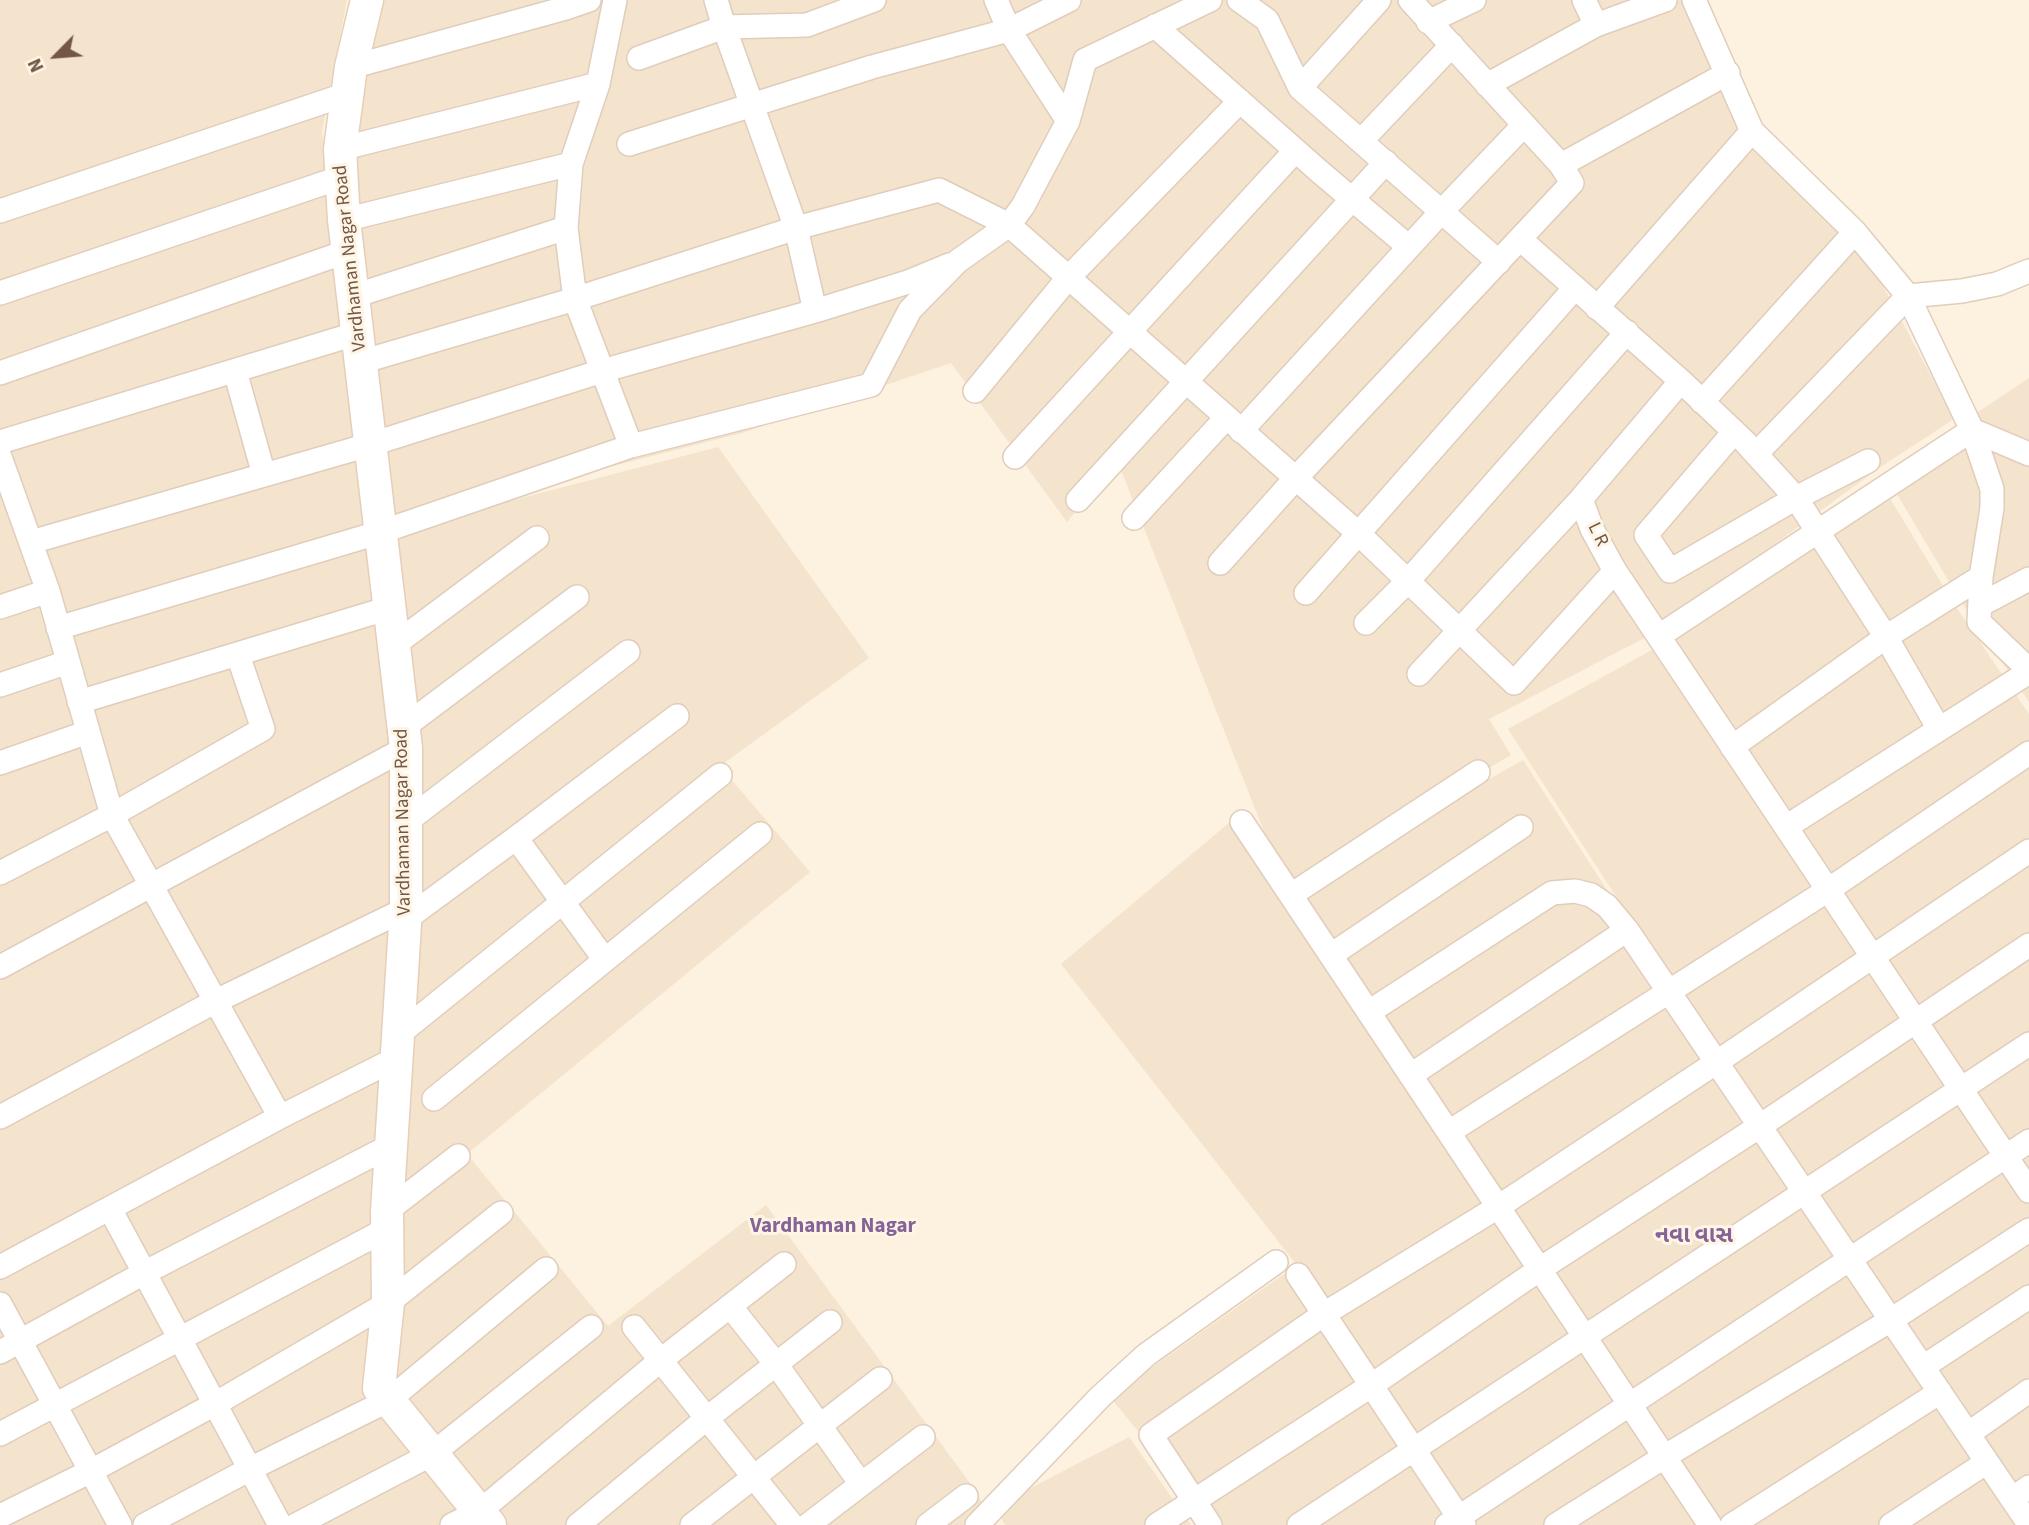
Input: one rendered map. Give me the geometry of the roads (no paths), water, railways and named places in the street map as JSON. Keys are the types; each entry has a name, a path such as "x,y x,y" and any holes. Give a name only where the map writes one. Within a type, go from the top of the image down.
{"street":[{"name":"Vardhaman Nagar Road","path":"367,0 349,81 341,163 346,236 405,737 406,822 406,914 387,1220 388,1303 379,1388 485,1518"},
{"path":"0,211 349,81 565,4 589,0"},
{"path":"615,0 598,84 571,164 566,228 575,299 631,446"},
{"path":"716,0 796,228 815,311"},
{"path":"639,58 724,27 807,26 874,0"},
{"path":"996,0 1009,30 1068,121"},
{"path":"629,144 872,68 1009,30 1069,0"},
{"path":"58,628 381,532 631,446 871,385 910,310 958,261 1009,225 1023,206 1068,121 1084,60 1210,0"},
{"path":"1239,0 1267,20 1300,88 1499,261"},
{"path":"1300,88 1379,0"},
{"path":"1220,563 1572,183 1561,165 1410,0"},
{"path":"1429,22 1475,0"},
{"path":"1584,0 1595,25"},
{"path":"1487,85 1595,25 1665,0"},
{"path":"1694,0 1752,131 1855,232 1908,296 1972,430 1992,489 1992,508 1981,576 1979,622 2025,661 1939,729 1786,827"},
{"path":"1156,26 1295,151 1409,247"},
{"path":"1361,141 1452,46"},
{"path":"1561,165 1728,74"},
{"path":"0,293 341,163 598,84"},
{"path":"975,391 1068,278 1240,102"},
{"path":"1134,518 1234,425 1409,247 1524,125"},
{"path":"1597,308 1752,131"},
{"path":"1015,457 1295,151"},
{"path":"1078,500 1386,162"},
{"path":"0,373 346,236 571,164"},
{"path":"0,442 235,371 360,348 575,299 796,228 939,190 1009,225 1359,534 1514,683 1615,571"},
{"path":"354,296 566,228"},
{"path":"1702,402 1855,232"},
{"path":"1520,239 1681,382 1756,454 1796,498 1886,637 1939,729"},
{"path":"31,542 372,444 602,371 815,311 908,282 958,261"},
{"path":"1756,454 1908,296 1962,291 1997,284 2029,271"},
{"path":"1306,593 1574,289"},
{"path":"1366,623 1409,580 1627,332"},
{"path":"235,371 264,475"},
{"path":"1419,674 1581,499 1681,382"},
{"path":"1972,430 2029,454"},
{"path":"1658,636 1972,430"},
{"path":"1734,432 1646,535 1670,571 1796,498 1868,461"},
{"path":"0,457 4,482 31,542 48,592 112,815 279,1117"},
{"name":"L R","path":"1581,499 1592,529 1615,571 2029,1191"},
{"path":"394,645 537,538"},
{"path":"1732,747 1886,637 1981,576"},
{"path":"1980,605 2029,579"},
{"path":"0,607 48,592"},
{"path":"0,967 150,885 405,737 577,597"},
{"path":"79,702 389,608"},
{"path":"406,822 628,652"},
{"path":"0,873 112,815 263,729 238,655"},
{"path":"0,685 68,662"},
{"path":"0,1118 214,1002 406,914 516,838 677,716"},
{"path":"0,763 88,732"},
{"path":"1449,1132 1828,890 2029,753"},
{"path":"1291,895 1478,772"},
{"path":"0,1267 279,1117 398,1046 561,903 720,775"},
{"path":"1242,822 1710,1525"},
{"path":"1331,956 1521,827"},
{"path":"434,1099 760,834"},
{"path":"516,838 605,960"},
{"path":"1210,1525 1151,1435 1324,1314 1498,1207 2029,851"},
{"path":"1369,1012 1552,893 1575,891 1591,895 1607,906 1669,991 1987,1462 2020,1493 2029,1524"},
{"path":"1411,1075 1627,930"},
{"path":"1157,1525 2029,945"},
{"path":"1299,1525 2029,1044"},
{"path":"1298,1275 1414,1449 1457,1522 1629,1404 2029,1141"},
{"path":"10,1347 144,1273 390,1146"},
{"path":"0,1434 180,1339 387,1220 458,1156"},
{"path":"110,1209 280,1525"},
{"path":"0,1516 91,1472 215,1404 388,1303 501,1213"},
{"path":"1556,1525 1891,1320 2029,1230"},
{"path":"977,1525 1100,1397 1146,1355 1276,1262"},
{"path":"452,1525 485,1518 662,1360 784,1264"},
{"path":"145,1525 389,1400 546,1269"},
{"path":"1923,1367 2029,1297"},
{"path":"0,1304 10,1347 55,1405 120,1525"},
{"path":"730,1306 776,1364 861,1484"},
{"path":"578,1525 706,1419 830,1322"},
{"path":"296,1525 432,1454 591,1327"},
{"path":"634,1327 792,1525"},
{"path":"692,1525 880,1379"},
{"path":"1968,1434 2029,1391"},
{"path":"1732,1525 1940,1392"},
{"path":"808,1525 923,1437"},
{"path":"1891,1525 1987,1462"},
{"path":"928,1525 966,1496"}],"district":[{"name":"Vardhaman Nagar","path":"833,1227"},
{"name":"નવા વાસ","path":"1694,1237"}]}
